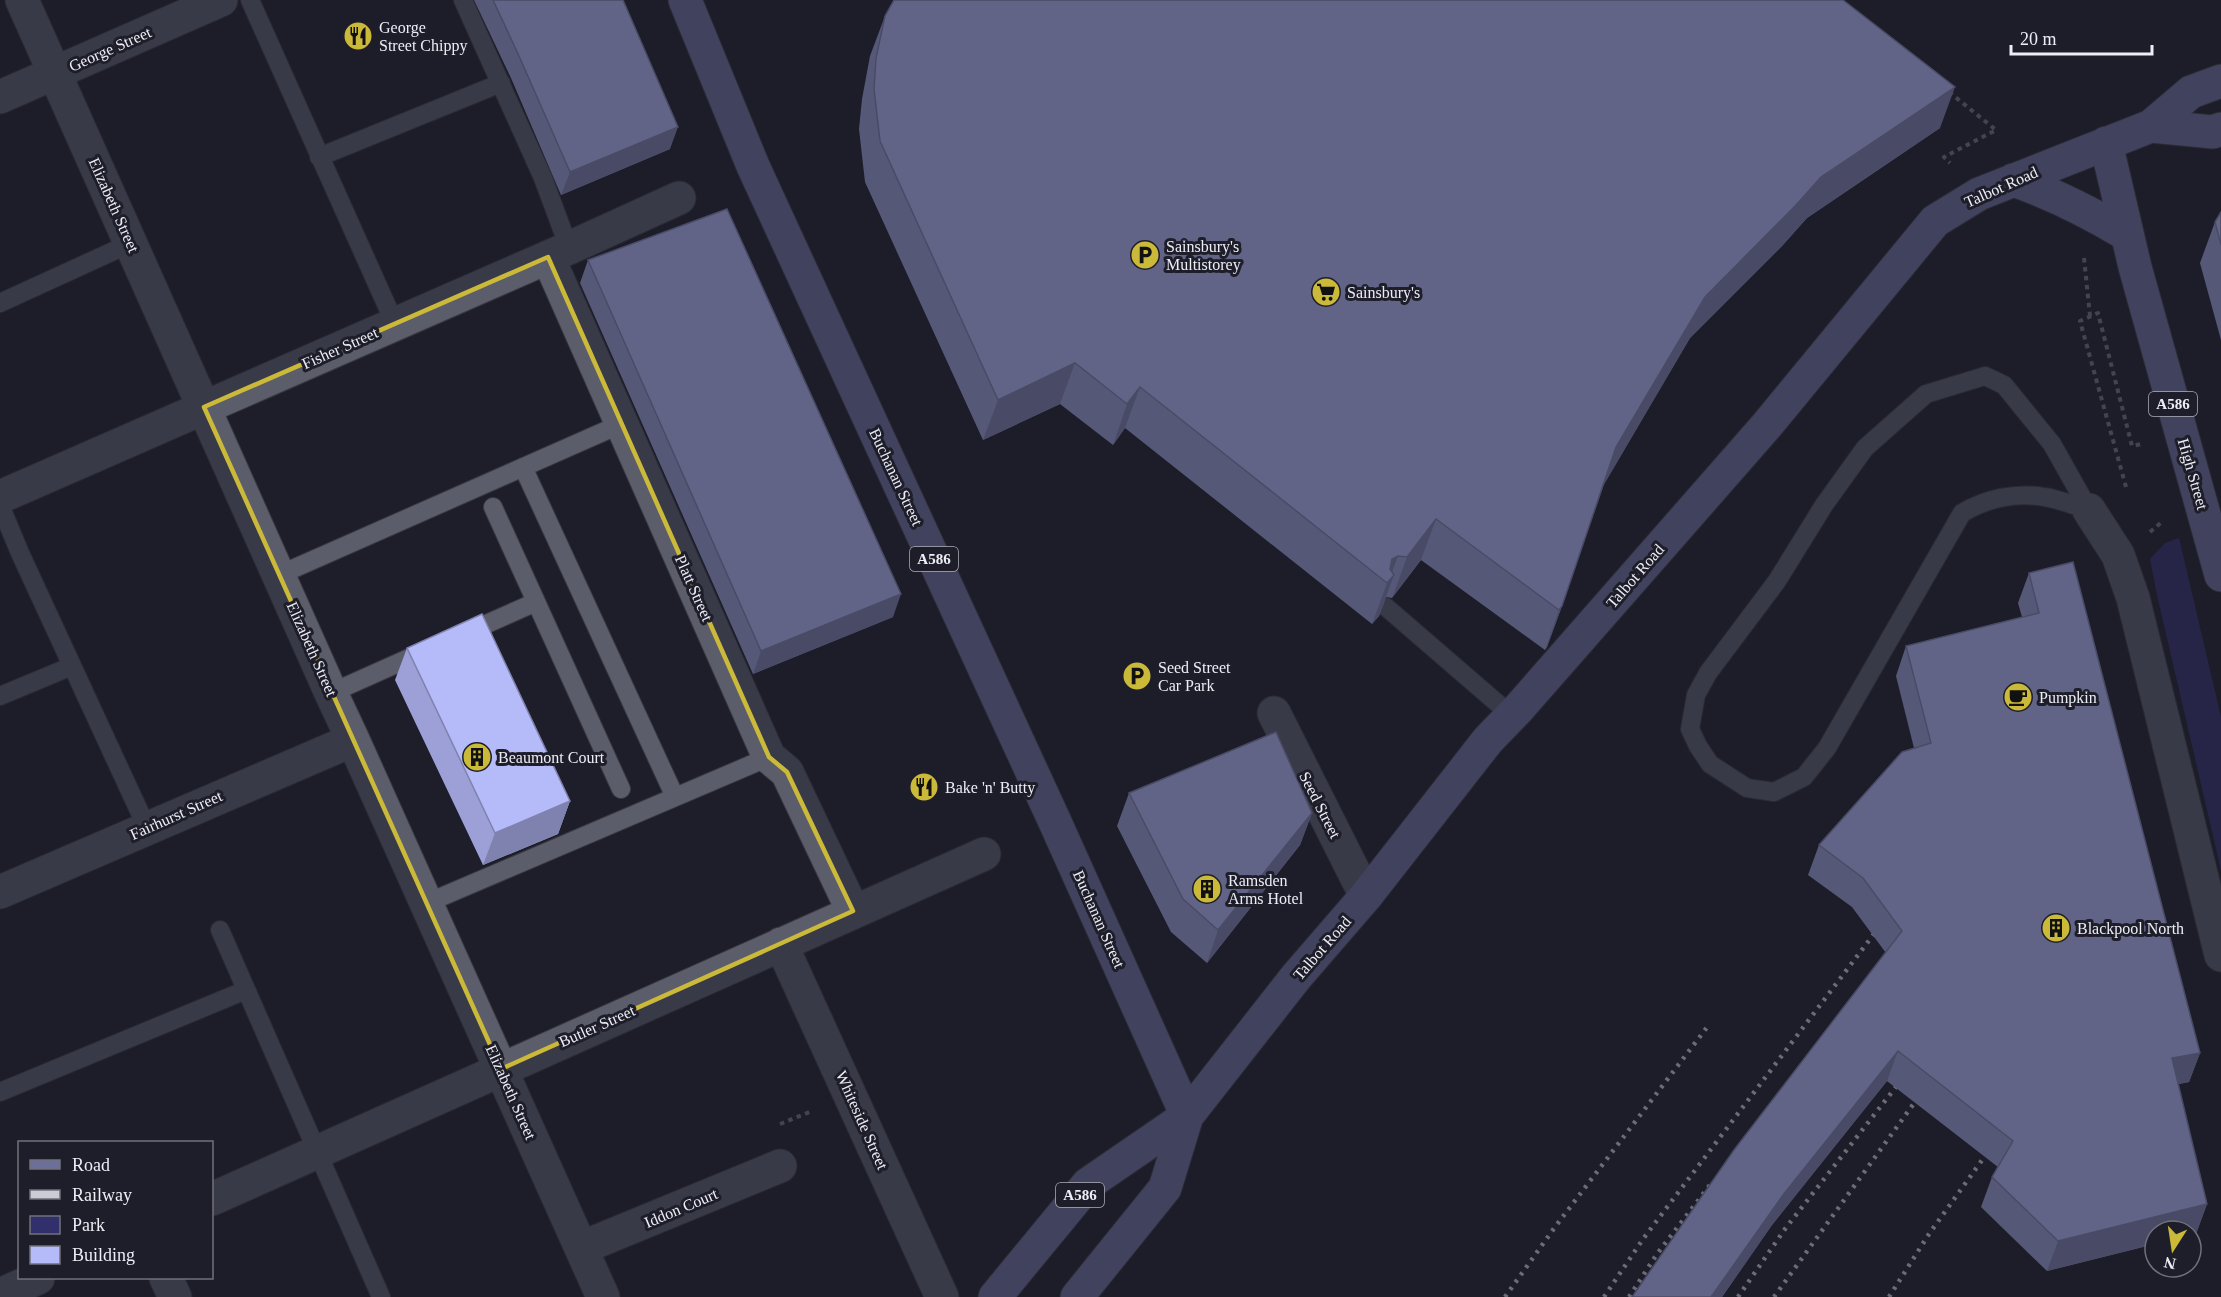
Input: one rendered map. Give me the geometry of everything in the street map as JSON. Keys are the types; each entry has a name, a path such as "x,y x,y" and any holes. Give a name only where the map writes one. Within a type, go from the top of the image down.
{"main road":[{"name":"Buchanan Street","path":"686,0 753,166 1055,822 1187,1116"},
{"name":"Talbot Road","path":"995,1297 1088,1184 1187,1116 1296,977 1366,896 1488,740 1767,425 1935,221 1979,194 2151,126 2191,93 2221,81"},
{"name":"Talbot Road","path":"2151,126 2213,132 2221,129"},
{"name":"High Street","path":"2106,142 2126,234 2221,575"},
{"path":"2013,180 2082,207 2126,234"},
{"name":"Talbot Road","path":"1077,1297 1165,1188 1187,1116"}],"street":[{"name":"Elizabeth Street","path":"22,0 603,1297"},
{"name":"George Street","path":"0,97 221,0"},
{"name":"Fisher Street","path":"0,497 559,253 679,198"},
{"name":"Platt Street","path":"559,253 621,424 769,757 787,772 853,911"},
{"path":"2089,510 2118,555 2133,598 2221,956"},
{"name":"Seed Street","path":"1274,713 1366,896"},
{"name":"Fairhurst Street","path":"0,892 353,740"},
{"name":"Butler Street","path":"213,1199 984,854"},
{"name":"Whiteside Street","path":"781,944 942,1297"},
{"name":"Iddon Court","path":"581,1248 780,1166"},
{"path":"0,1295 36,1279"},
{"path":"166,1279 175,1297"}],"lane":[{"path":"250,0 395,324"},
{"path":"463,0 543,178 559,253"},
{"path":"319,157 501,83"},
{"path":"0,303 132,243"},
{"path":"1986,376 2004,385 2052,444 2089,510 2043,496 2001,497 1982,502 1962,513 1827,748 1804,777 1774,792 1747,788 1710,764 1698,746 1690,729 1696,695 1708,673 1777,581 1824,505 1865,448 1926,394 1959,382 1986,376"},
{"path":"279,575 621,424"},
{"path":"523,467 675,797"},
{"path":"0,505 147,828"},
{"path":"493,507 621,789"},
{"path":"331,693 536,602"},
{"path":"1386,607 1511,716"},
{"path":"0,696 72,666"},
{"path":"427,903 769,757"},
{"path":"220,930 381,1297"},
{"path":"0,1092 246,990"}],"path":[{"path":"1942,86 1996,130 1944,157 1979,194"},
{"path":"2083,248 2090,316"},
{"path":"2128,494 2080,321 2098,313 2132,446 2148,442"}],"highlighted area":[{"path":"548,257 769,757 787,772 853,911 501,1069 204,407"}],"green space":[{"path":"2179,538 2221,717 2221,870 2150,559 2165,543"}],"building":[{"path":"493,0 623,0 678,127 570,172"},
{"name":"Sainsbury's","path":"894,0 1843,0 1955,87 1821,177 1705,297 1616,447 1559,610 1436,519 1407,557 1398,556 1392,559 1390,569 1394,575 1387,583 1140,387 1127,404 1075,363 998,400 880,141 874,89 876,58 885,16"},
{"path":"727,209 901,594 761,651 588,260"},
{"path":"2221,212 2221,245 2215,222"},
{"path":"2073,562 2200,1053 2172,1058 2207,1204 2058,1241 1992,1177 2013,1141 1898,1051 1783,1195 1711,1297 1632,1297 1734,1150 1902,931 1863,878 1819,845 1902,752 1931,743 1906,646 2039,613 2029,573"},
{"name":"Beaumont Court","path":"482,614 570,801 495,833 407,648"},
{"name":"Ramsden Arms Hotel","path":"1276,732 1312,813 1218,930 1183,899 1129,793"}],"railway":[{"path":"1604,1297 1643,1239 1883,922"},
{"path":"1505,1297 1555,1227 1708,1026"},
{"path":"1738,1297 1785,1229 1906,1074"},
{"path":"1774,1297 1925,1088"},
{"path":"1889,1297 1929,1234 1995,1142"},
{"path":"1629,1297 1657,1254 1713,1181"}],"place":[{"name":"George Street Chippy","path":"358,36"},
{"name":"Sainsbury's Multistorey","path":"1145,255"},
{"name":"Sainsbury's","path":"1326,292"},
{"name":"Seed Street Car Park","path":"1137,676"},
{"name":"Pumpkin","path":"2018,697"},
{"name":"Beaumont Court","path":"477,757"},
{"name":"Bake 'n' Butty","path":"924,787"},
{"name":"Ramsden Arms Hotel","path":"1207,889"},
{"name":"Blackpool North","path":"2056,928"}]}
